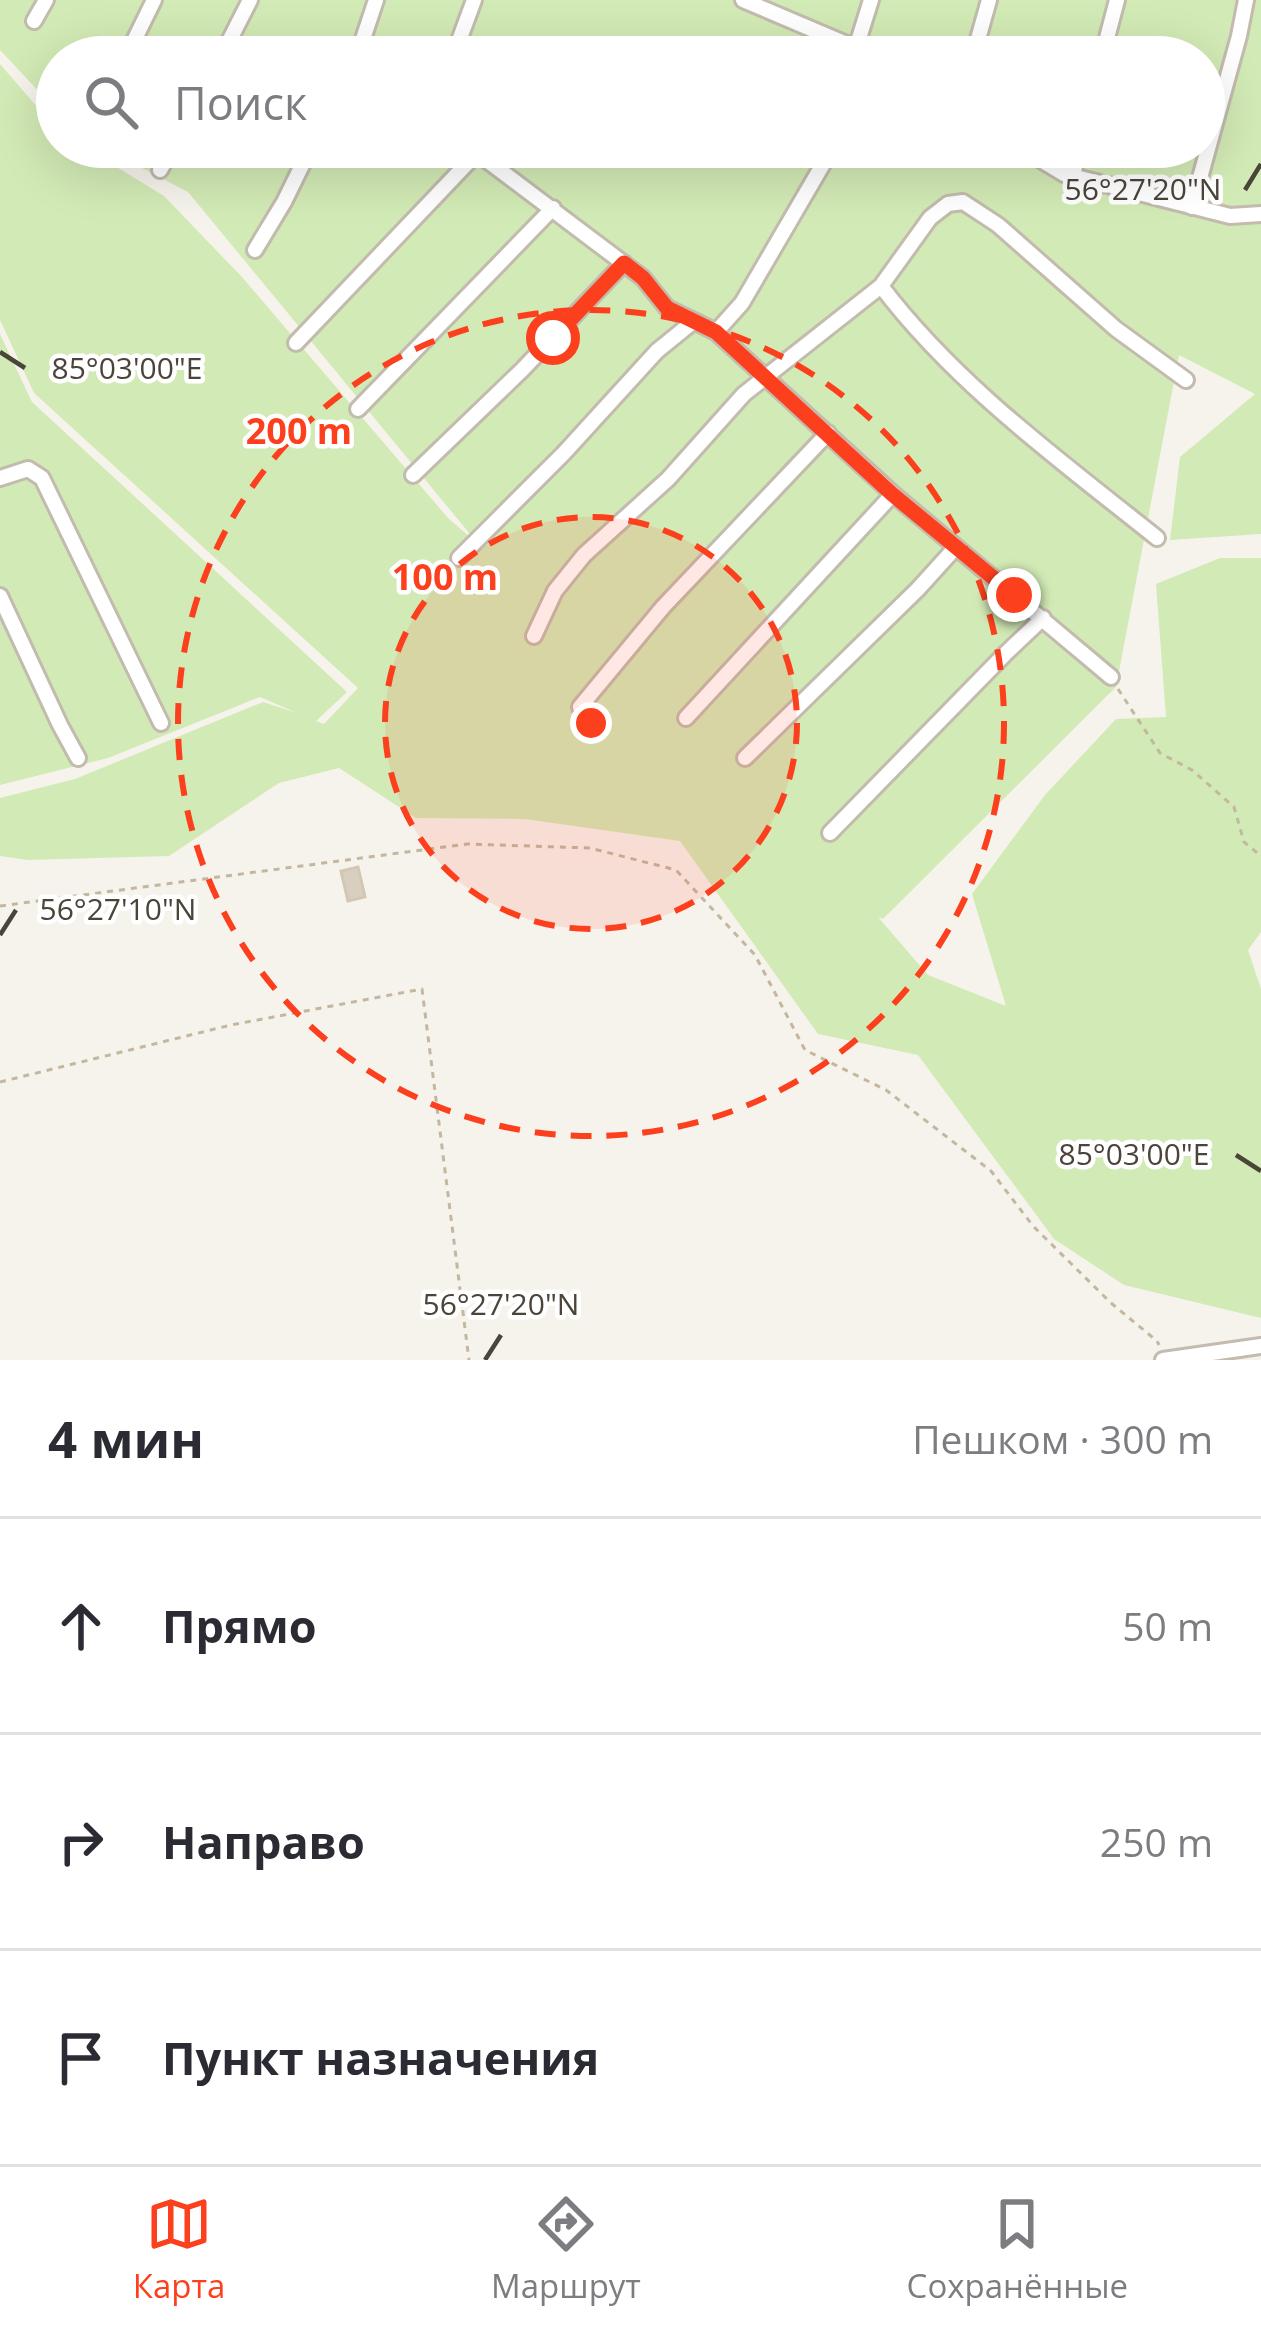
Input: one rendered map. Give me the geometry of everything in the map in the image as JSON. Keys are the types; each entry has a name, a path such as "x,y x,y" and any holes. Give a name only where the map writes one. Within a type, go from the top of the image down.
{"street":[{"path":"34,21 46,0"},
{"path":"136,36 154,0"},
{"path":"232,36 250,0"},
{"path":"364,36 376,0"},
{"path":"461,36 474,0"},
{"path":"866,36 871,0"},
{"path":"979,36 988,0"},
{"path":"1108,36 1117,0"},
{"path":"1225,87 1246,0"},
{"path":"750,2 825,36"},
{"path":"255,250 301,168"},
{"path":"296,343 462,168"},
{"path":"497,168 643,278 667,308 716,332 892,494 1111,677"},
{"path":"716,332 742,303 821,168"},
{"path":"1054,168 1229,217 1261,214"},
{"path":"1073,176 1075,168"},
{"path":"1192,207 1203,168"},
{"path":"535,636 556,591 584,555 668,479 745,394 881,286 930,218 948,205 963,202 998,225 1116,329 1186,380"},
{"path":"358,410 553,208"},
{"path":"413,475 624,263"},
{"path":"881,286 907,320 1026,433 1156,538"},
{"path":"459,558 564,453 657,350 694,321"},
{"path":"580,707 663,607 828,433"},
{"path":"0,478 28,469 42,478 161,723"},
{"path":"686,718 892,494"},
{"path":"745,758 956,547"},
{"path":"0,596 78,758"},
{"path":"830,833 1043,618"},
{"path":"1163,1360 1261,1346"}],"path":[{"path":"1111,677 1160,752 1192,770 1234,807 1244,842 1261,856"},
{"path":"0,906 467,844 590,848 676,870 755,955 806,1050 886,1090 991,1171 1034,1226 1111,1303 1157,1341 1163,1360"},
{"path":"0,1082 231,1025 422,989 469,1360"}],"green space":[{"path":"0,0 1261,0 1261,534 1170,540 1180,457 1255,394 1179,355 1116,687 883,919 878,917 928,975 1006,1006 972,894 1045,795 1116,719 1166,717 1156,584 1220,558 1261,558 1261,932 1248,950 1261,989 1261,1318 1124,1285 1054,1239 918,1055 818,1034 680,841 525,819 416,818 339,768 279,783 169,856 28,860 0,856 0,798 75,779 263,702 297,713 260,697 108,758 0,785 0,334 32,402 347,692 316,721 324,724 358,688 34,393 0,320 0,64 36,106 36,168 118,168 164,196 242,277 448,518 479,545 188,192 142,168 1225,168 1225,36 36,36 36,89 0,50"}],"building":[{"path":"358,867 365,897 348,901 341,871"}],"route":[{"path":"553,338 624,263 667,308 716,332 892,494 1014,595"}]}
